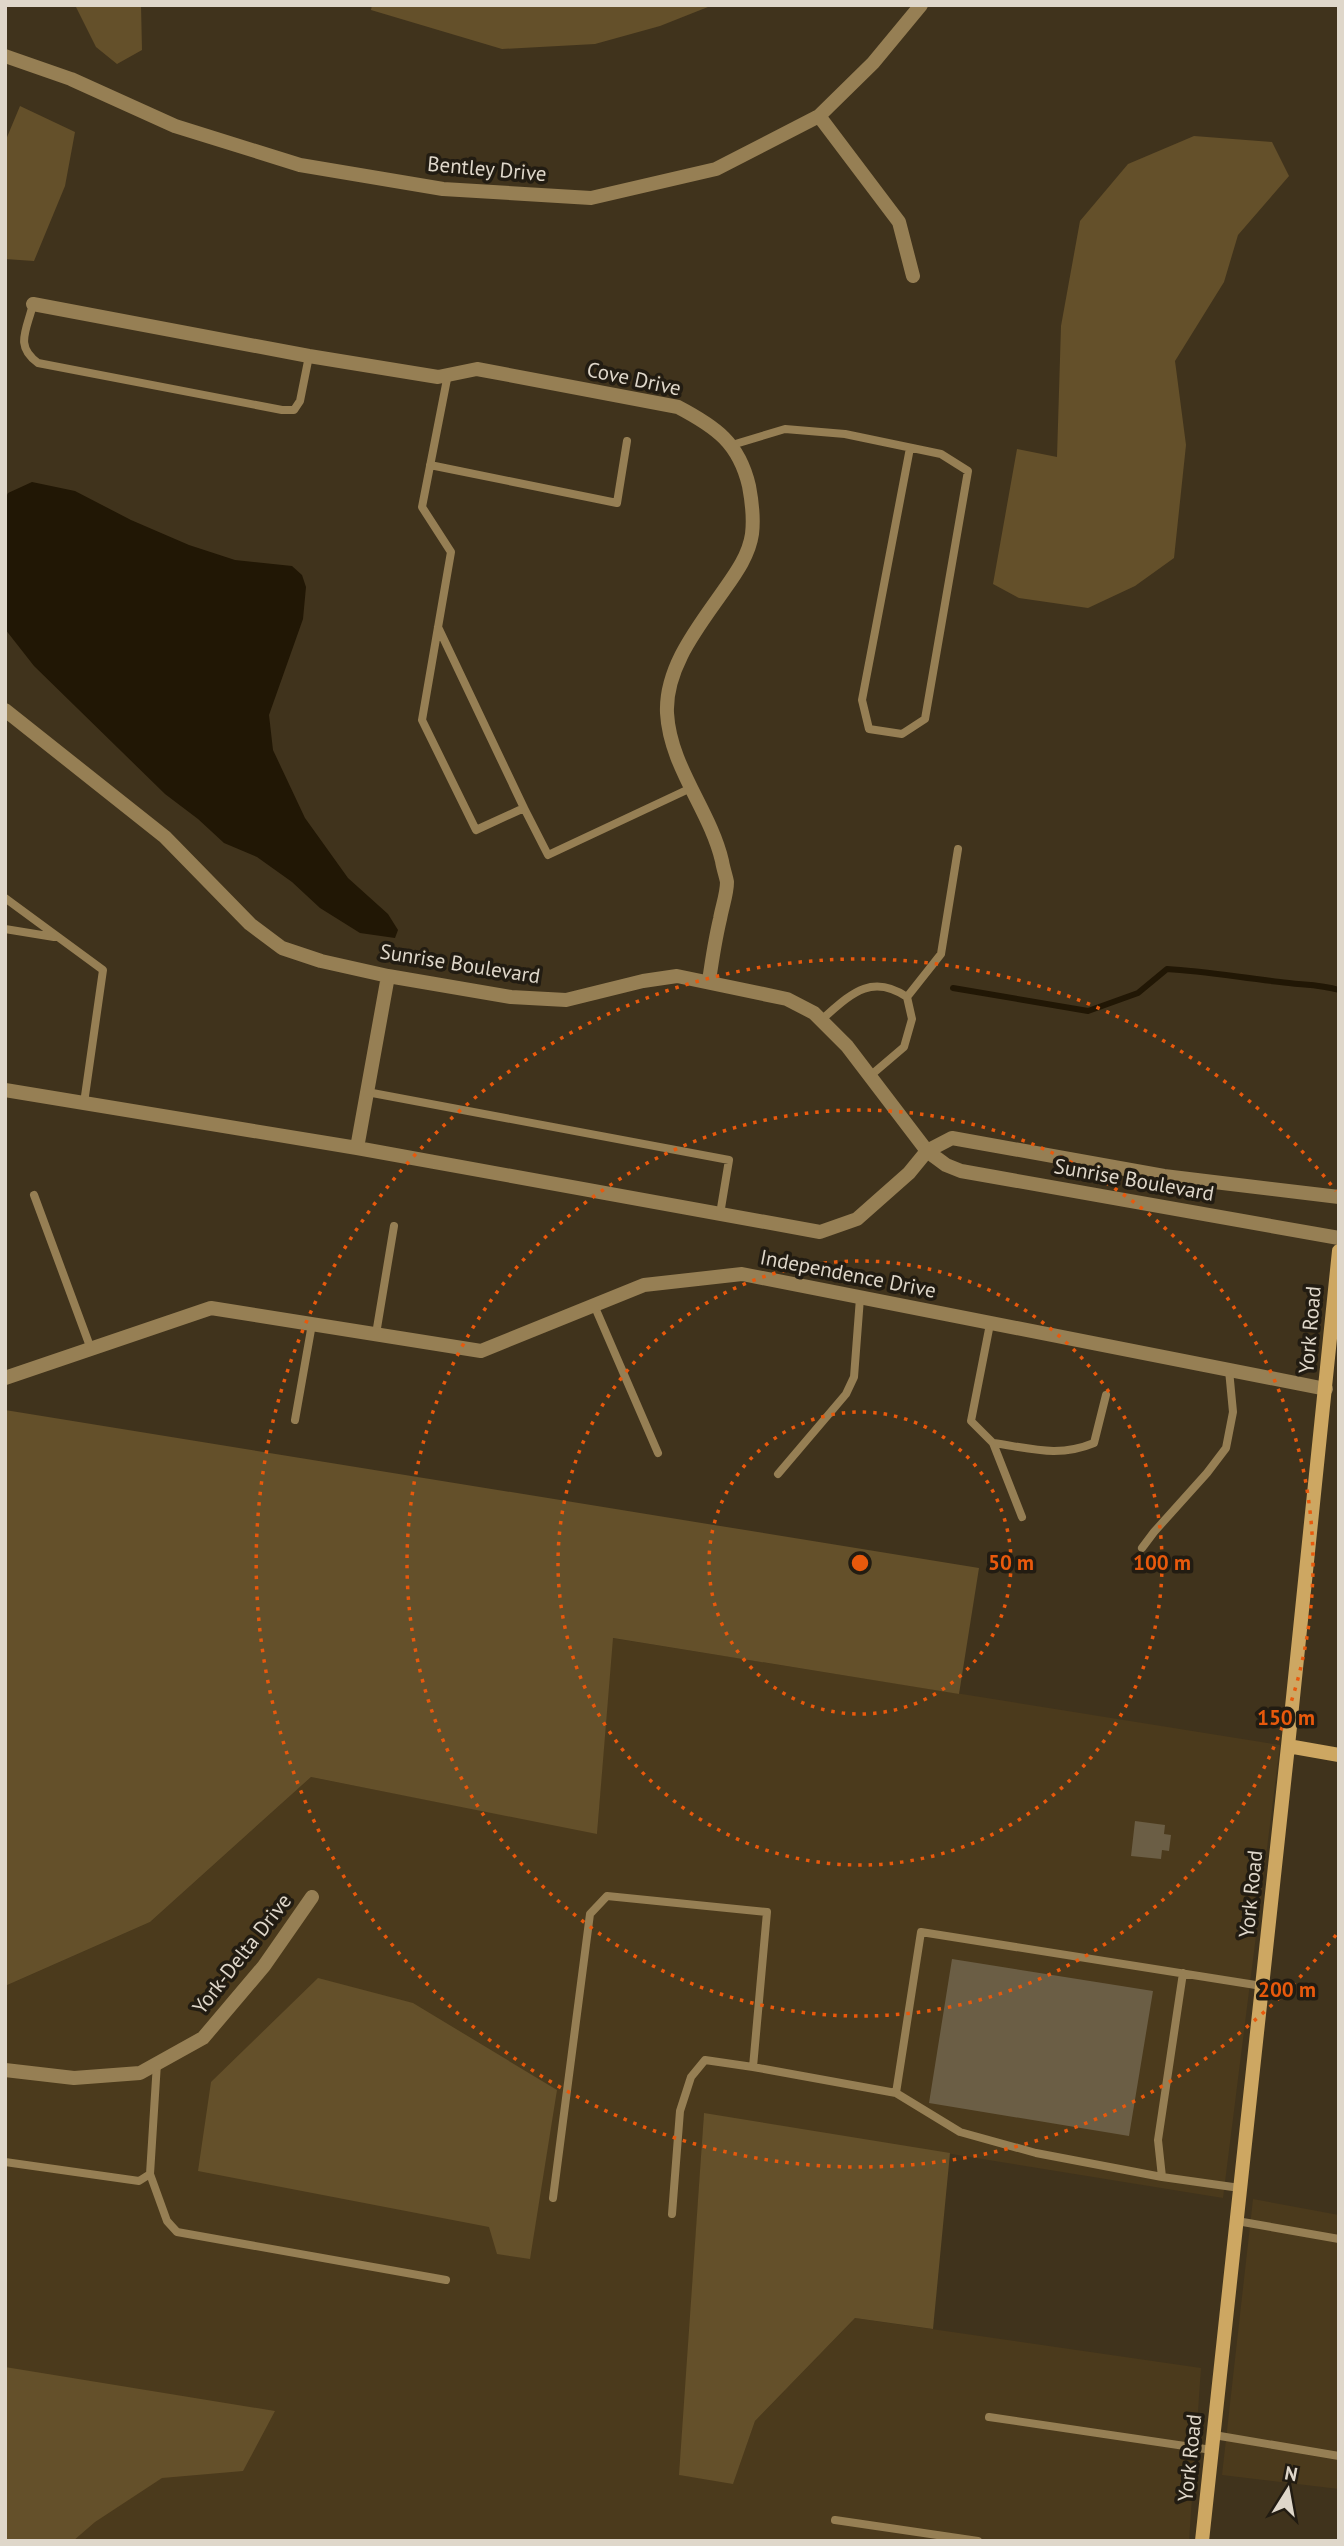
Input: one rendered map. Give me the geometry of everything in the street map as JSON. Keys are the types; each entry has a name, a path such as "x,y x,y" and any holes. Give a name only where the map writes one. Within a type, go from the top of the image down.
{"street":[{"name":"Bentley Drive","path":"5,56 71,79 175,126 300,165 443,189 591,198 716,169 819,116 873,62 921,5"},
{"path":"819,116 899,222 913,276"},
{"name":"Cove Drive","path":"33,304 309,356 438,377 477,369 678,407 707,422 732,445 743,463 753,516 752,535 746,557 688,643 671,678 667,712 671,737 720,852 727,882 709,981"},
{"name":"Sunrise Boulevard","path":"5,710 165,837 250,924 282,948 321,961 388,976 511,997 566,1000 643,981 677,976 787,999 814,1013 848,1046 927,1151 946,1165 961,1171 1339,1238"},
{"path":"357,1149 388,976"},
{"name":"Sunrise Boulevard","path":"5,1090 357,1149 820,1232 857,1219 909,1174 927,1151 952,1138 1164,1175 1339,1198"},
{"name":"York Road","path":"1202,2541 1339,1251"},
{"name":"Independence Drive","path":"5,1378 211,1308 481,1351 644,1285 742,1274 1326,1389"},
{"path":"1288,1746 1339,1755"},
{"name":"York-Delta Drive","path":"5,2070 74,2078 140,2073 203,2038 264,1966 312,1897"}],"lane":[{"path":"33,304 23,347 27,355 38,363 268,408 294,410 300,401 309,356"},
{"path":"448,374 422,507 451,552 422,720 476,830 524,808"},
{"path":"732,445 785,429 845,433 941,454 968,471 925,719 902,734 869,729 862,700 910,448"},
{"path":"430,465 617,503 627,441"},
{"path":"438,626 548,855 691,788"},
{"path":"907,997 941,954 958,849"},
{"path":"5,898 103,970 84,1103"},
{"path":"5,929 58,938"},
{"path":"821,1020 855,991 874,986 895,989 907,997 912,1019 904,1047 870,1076"},
{"path":"367,1092 729,1160 720,1214"},
{"path":"34,1195 91,1349"},
{"path":"376,1334 394,1226"},
{"path":"778,1474 846,1394 854,1377 860,1298"},
{"path":"594,1305 658,1453"},
{"path":"295,1420 312,1324"},
{"path":"990,1324 971,1422 993,1443 1023,1517"},
{"path":"1142,1548 1226,1448 1233,1412 1229,1370"},
{"path":"993,1443 1042,1451 1074,1451 1094,1443 1106,1395"},
{"path":"553,2198 590,1914 607,1896 767,1912 753,2067"},
{"path":"896,2093 921,1932 1262,1986"},
{"path":"1162,2176 1158,2140 1182,1973"},
{"path":"672,2214 680,2111 691,2077 705,2060 896,2093 960,2132 1036,2153 1240,2188"},
{"path":"157,2063 150,2174 167,2221 177,2232 446,2280"},
{"path":"5,2162 139,2181 150,2174"},
{"path":"1237,2221 1339,2239"},
{"path":"989,2417 1339,2456"},
{"path":"835,2520 978,2541"}],"shaded area":[{"path":"75,5 141,5 142,50 117,64 96,47"},
{"path":"372,5 713,5 660,26 595,44 502,49 371,10"},
{"path":"20,106 75,132 65,186 34,261 5,259 5,142"},
{"path":"1194,136 1272,142 1289,176 1238,235 1224,282 1175,361 1186,445 1174,558 1135,586 1088,608 1019,598 993,584 1017,449 1057,457 1061,326 1080,221 1128,164"},
{"path":"32,482 75,491 131,520 189,545 235,560 292,566 302,575 306,587 303,619 269,715 273,750 305,818 348,878 388,914 398,930 395,938 360,933 320,908 292,882 257,857 224,843 165,794 34,666 5,629 5,499 8,493"},
{"path":"5,1410 979,1568 959,1694 613,1638 597,1834 311,1777 150,1922 5,1986"},
{"path":"612,1638 1280,1745 1223,2198 704,2114 680,2475 733,2483 755,2421 855,2318 1201,2368 1189,2541 5,2541 5,1986 150,1922 311,1777 597,1833"},
{"path":"318,1978 413,2003 557,2090 530,2259 497,2254 489,2227 198,2171 211,2082"},
{"path":"704,2113 950,2153 933,2329 855,2318 755,2421 733,2484 679,2475"},
{"path":"1253,2199 1339,2215 1339,2489 1222,2475"},
{"path":"5,2367 275,2411 243,2471 162,2478 95,2522 73,2541 5,2541"}],"building":[{"path":"1135,1821 1165,1825 1164,1834 1171,1835 1169,1851 1162,1850 1161,1859 1131,1856"},
{"path":"952,1959 1153,1991 1129,2136 929,2103"}],"waterway":[{"path":"953,988 1088,1011 1138,993 1167,969 1339,990"}]}
